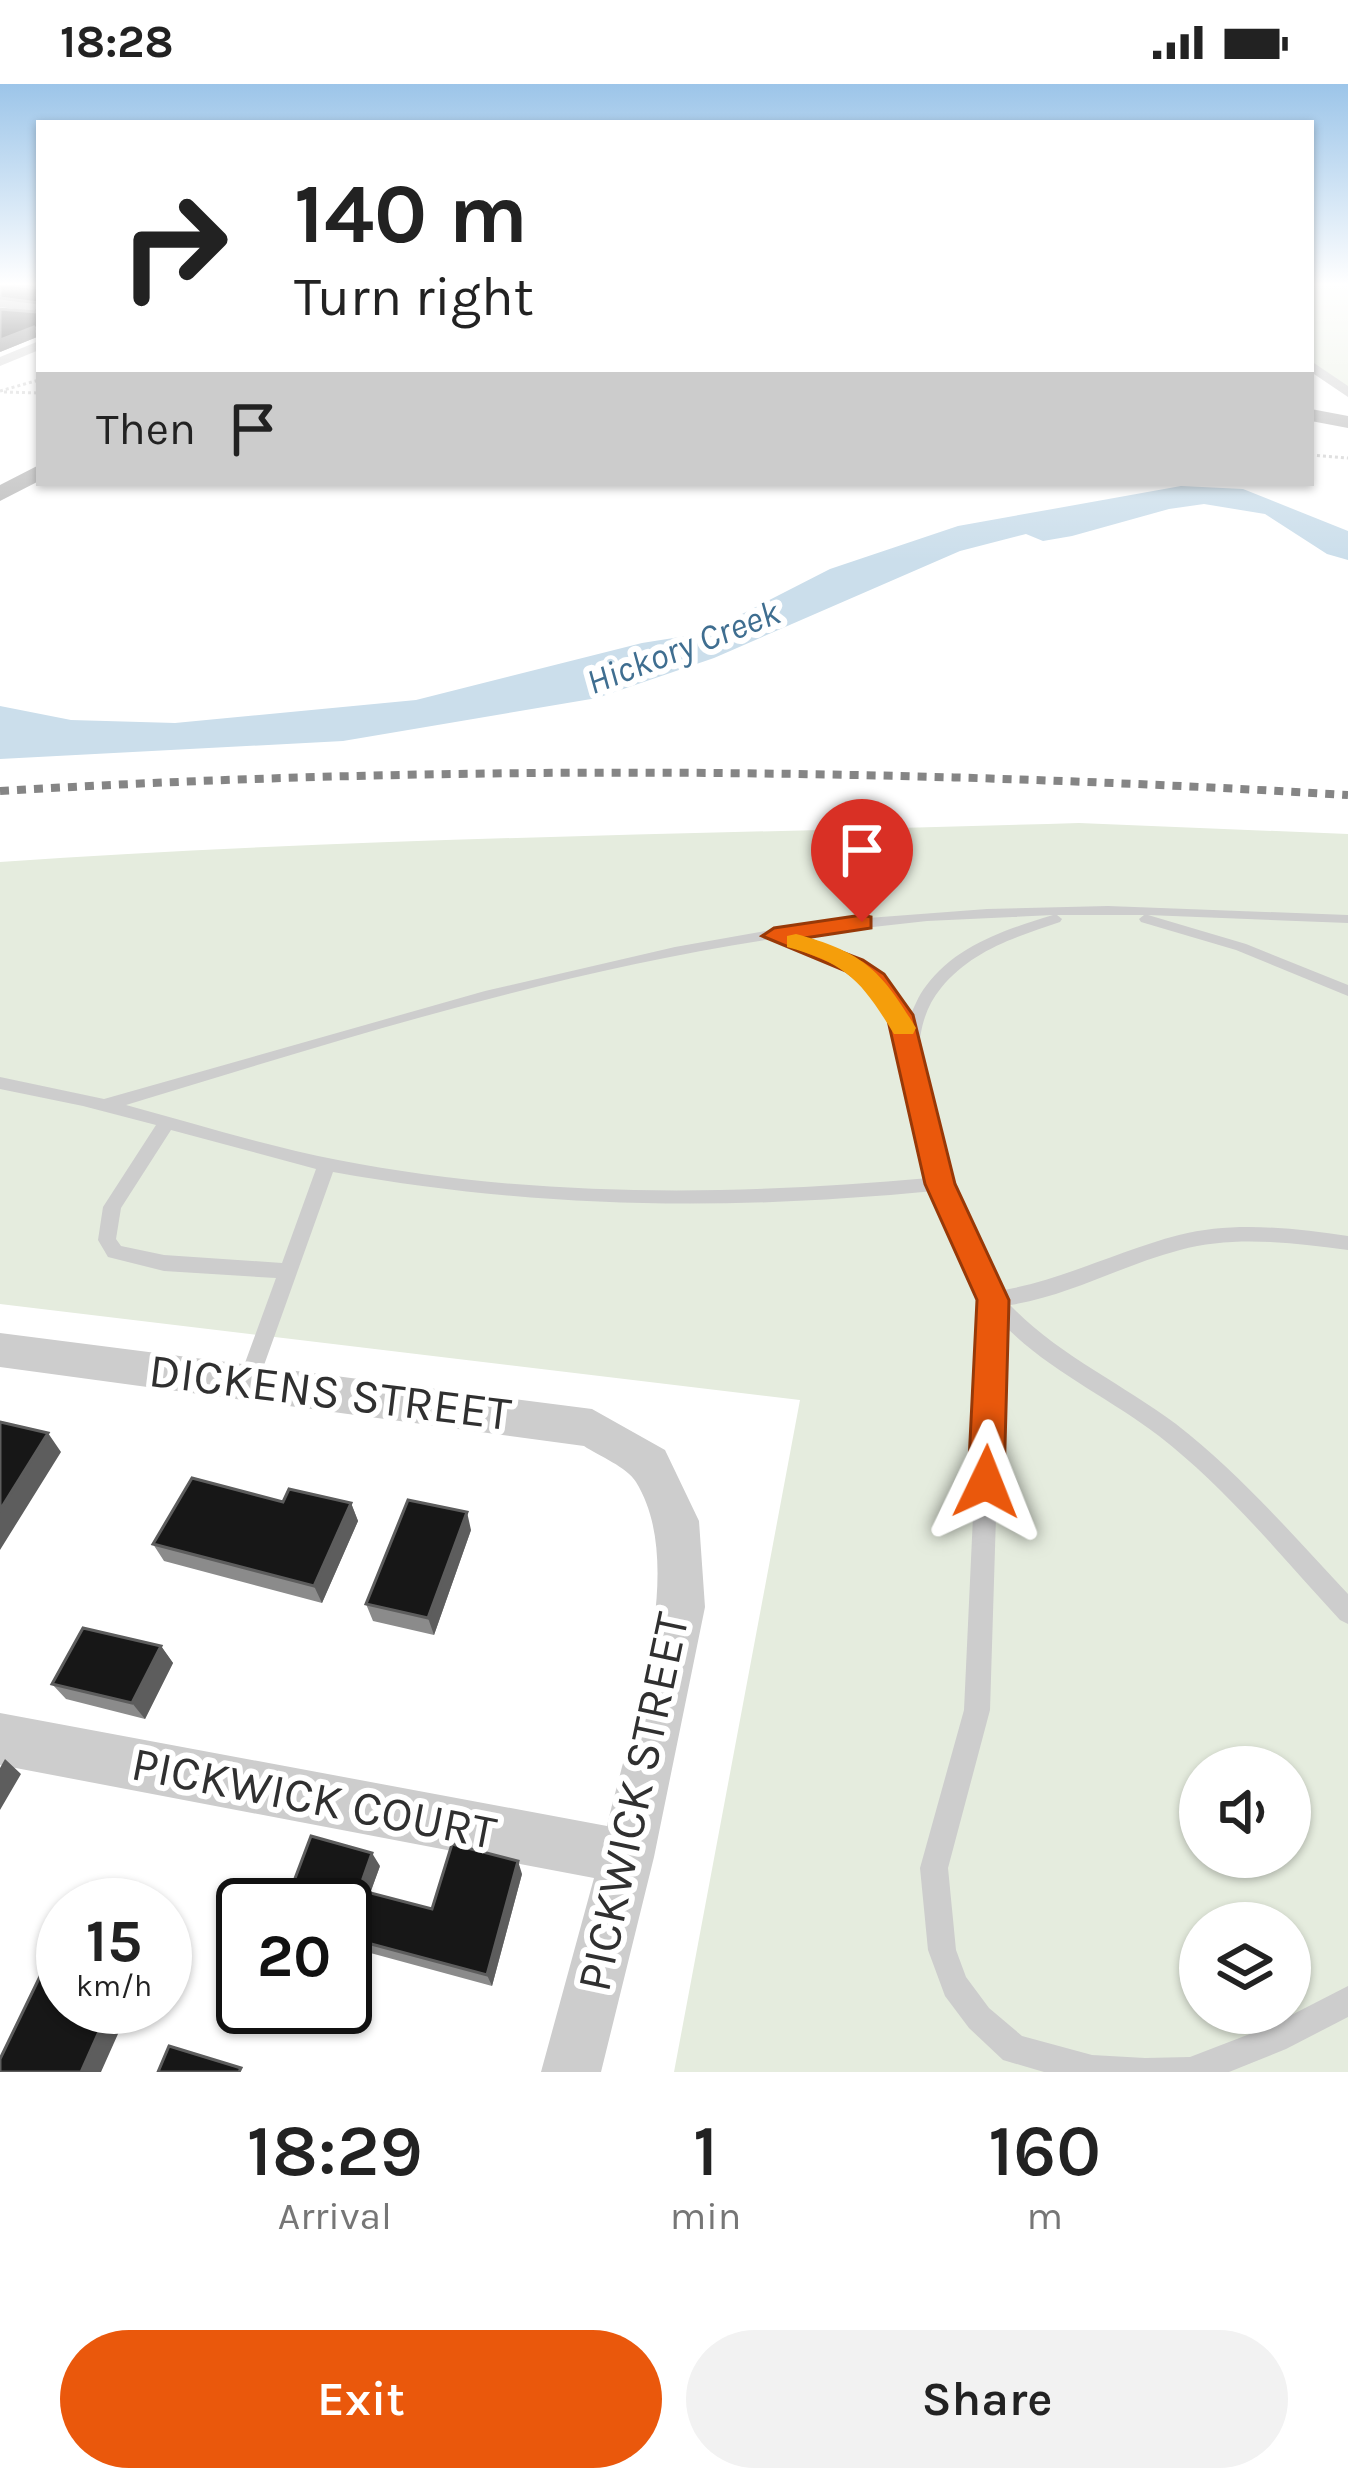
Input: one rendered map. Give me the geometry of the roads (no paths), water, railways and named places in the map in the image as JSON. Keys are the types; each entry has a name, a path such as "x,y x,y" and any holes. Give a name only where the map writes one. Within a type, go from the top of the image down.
{"street":[{"path":"1314,416 1348,422"},
{"path":"0,494 36,474"},
{"name":"DICKENS STREET","path":"0,1350 592,1428 650,1464"},
{"name":"PICKWICK STREET","path":"571,2072 628,1857 681,1607 676,1521 650,1464"},
{"name":"PICKWICK COURT","path":"0,1739 628,1857"}],"lane":[{"path":"109,1104 426,1012 774,936 938,915 1084,912 1348,919"},
{"path":"908,1044 915,1012 954,963 1034,925 1084,912 1199,932 1348,992"},
{"path":"774,936 824,950 875,980 900,1015 924,1134 940,1184 993,1300 1030,1340 1166,1429 1216,1470 1348,1612"},
{"path":"0,1083 109,1104 327,1164 454,1186 724,1202 940,1184"},
{"path":"166,1123 112,1207 107,1240 115,1252 164,1264 289,1270"},
{"path":"248,1382 327,1164"},
{"path":"993,1300 1066,1287 1185,1240 1244,1235 1348,1243"},
{"path":"993,1300 977,1710 934,1868 942,1950 955,1986 979,2018 1014,2049 1092,2069 1145,2072 1199,2071 1348,2001"}],"water":[{"name":"Hickory Creek","path":"1181,486 1243,489 1348,531 1348,560 1327,554 1265,514 1204,504 1169,509 1072,536 1043,541 1026,534 960,551 714,658 597,698 343,741 0,759 0,706 71,720 175,723 416,700 642,643 705,633 830,569 958,526"}],"railway":[{"path":"0,791 337,776 674,773 1011,779 1348,795"}]}
